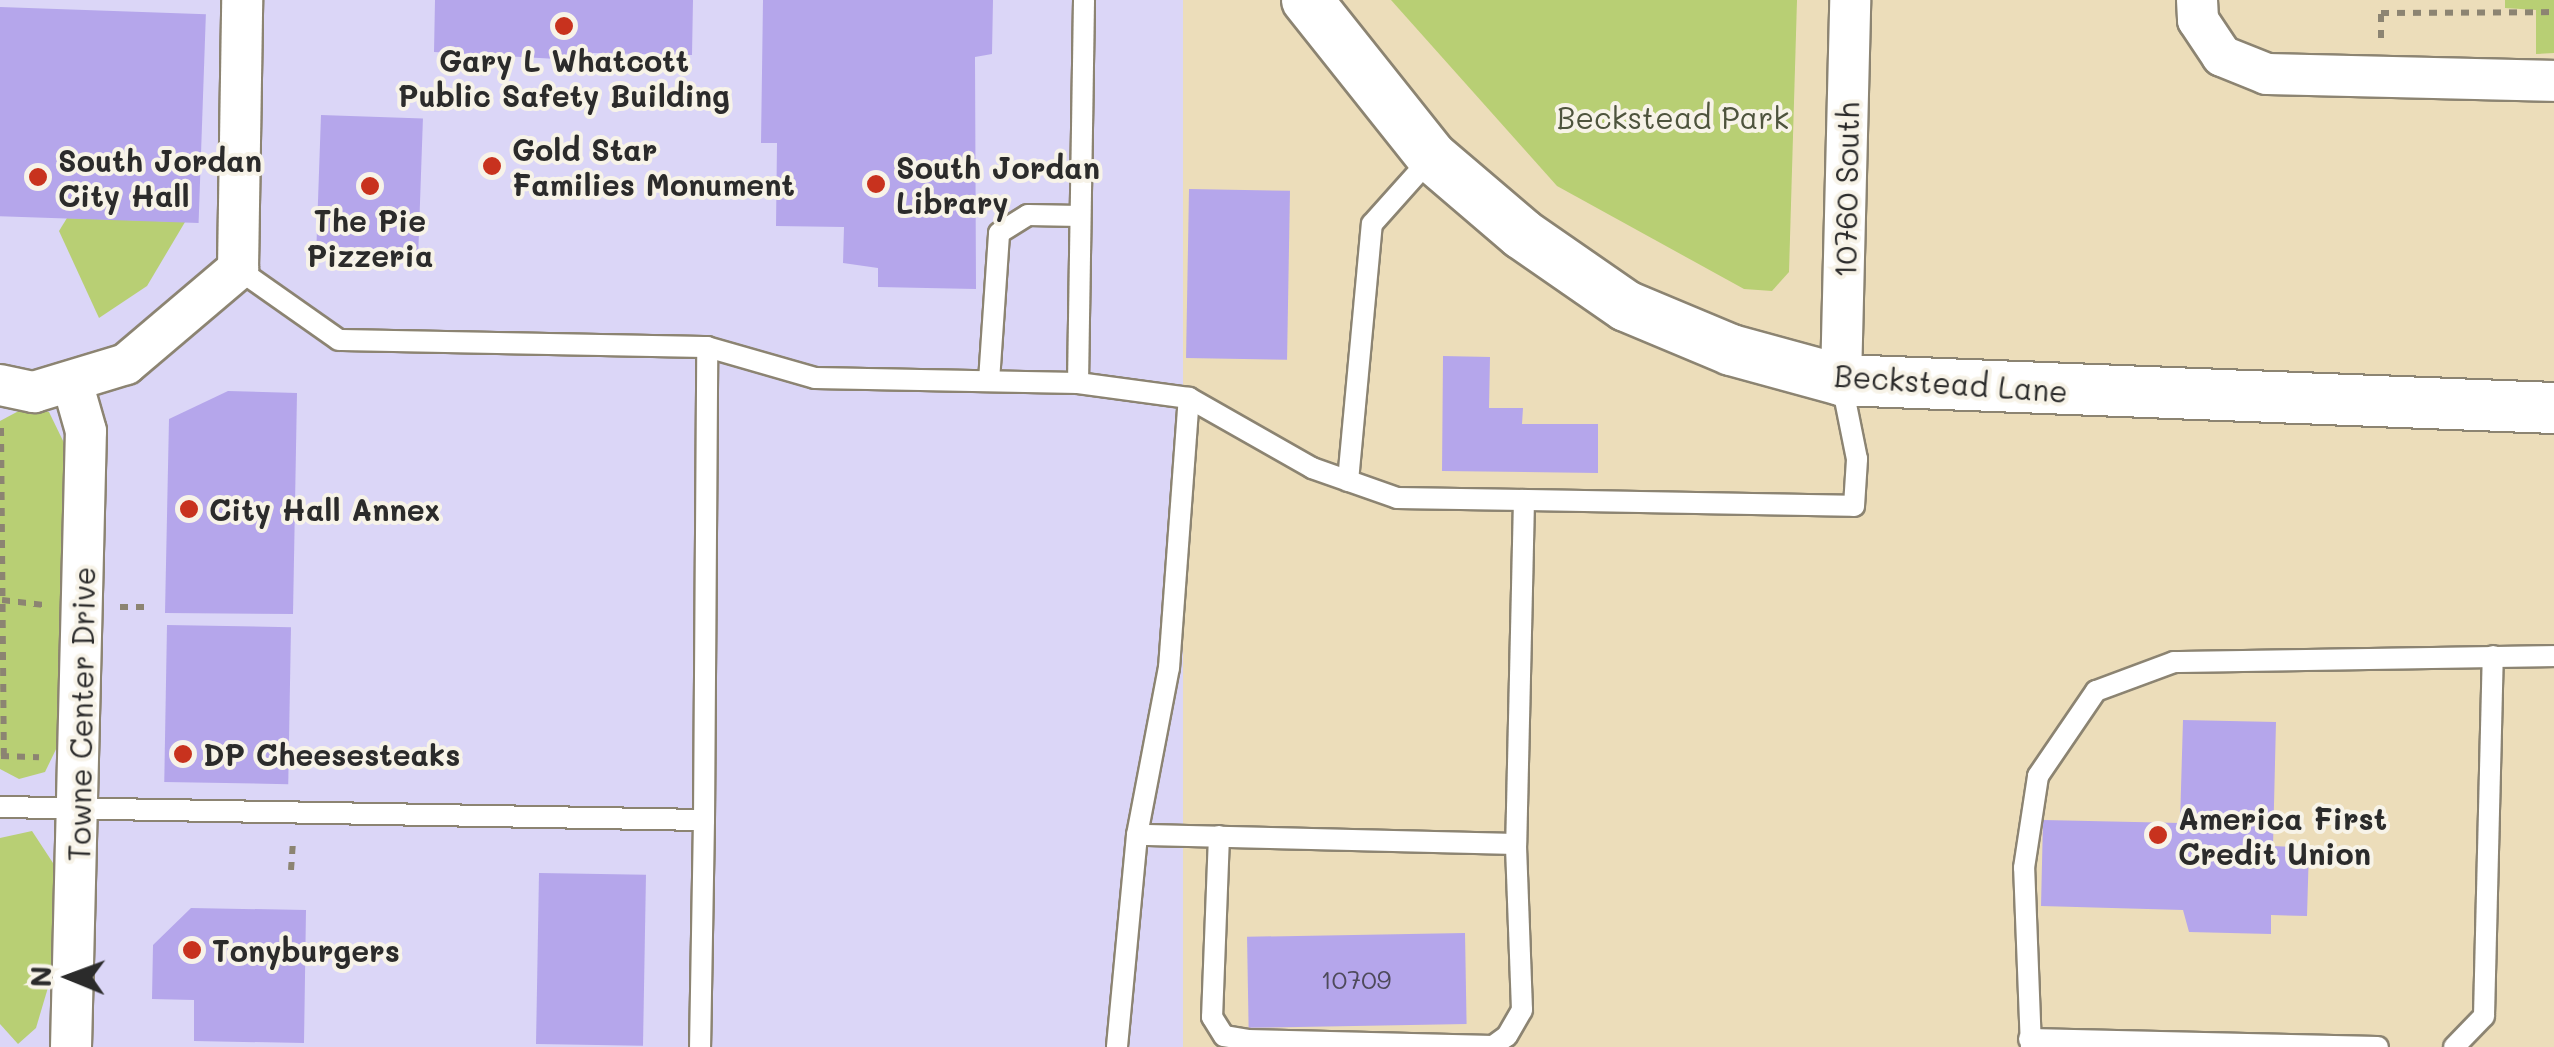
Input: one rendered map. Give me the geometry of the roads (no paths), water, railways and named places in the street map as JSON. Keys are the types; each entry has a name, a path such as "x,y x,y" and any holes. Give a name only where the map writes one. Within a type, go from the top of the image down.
{"street":[{"path":"0,386 34,392 126,364 238,270 242,0"},
{"name":"Beckstead Lane","path":"1307,0 1432,157 1626,306 1842,380 2554,408"},
{"name":"10760 South","path":"1842,380 1850,0"},
{"path":"2197,0 2198,20 2222,56 2267,74 2554,81"},
{"name":"Towne Center Drive","path":"70,1047 86,431 72,382"}],"lane":[{"path":"1078,382 1084,0"},
{"path":"1348,480 1360,429 1372,224 1432,157"},
{"path":"989,381 999,233 1028,215 1080,216"},
{"path":"238,270 338,340 706,346 815,378 1078,382 1189,398 1348,480 1397,498 1854,506 1857,460 1842,380"},
{"path":"700,1047 706,346"},
{"path":"1117,1047 1137,834 1169,668 1189,398"},
{"path":"1219,836 1212,1017 1224,1036 1267,1041 1494,1046 1508,1036 1522,1010 1516,844 1524,500"},
{"path":"2454,1047 2484,1016 2493,656"},
{"path":"2378,1047 2029,1044 2024,868 2038,776 2096,690 2174,662 2554,656"},
{"path":"0,807 704,820"},
{"path":"1137,834 1516,844"}],"place":[{"name":"Gary L Whatcott Public Safety Building","path":"564,26"},
{"name":"Gold Star Families Monument","path":"492,166"},
{"name":"South Jordan City Hall","path":"38,177"},
{"name":"South Jordan Library","path":"876,184"},
{"name":"The Pie Pizzeria","path":"370,186"},
{"name":"City Hall Annex","path":"189,509"},
{"name":"DP Cheesesteaks","path":"183,754"},
{"name":"America First Credit Union","path":"2158,835"},
{"name":"Tonyburgers","path":"192,950"}],"park label":[{"name":"Beckstead Park","path":"1673,117"}]}
